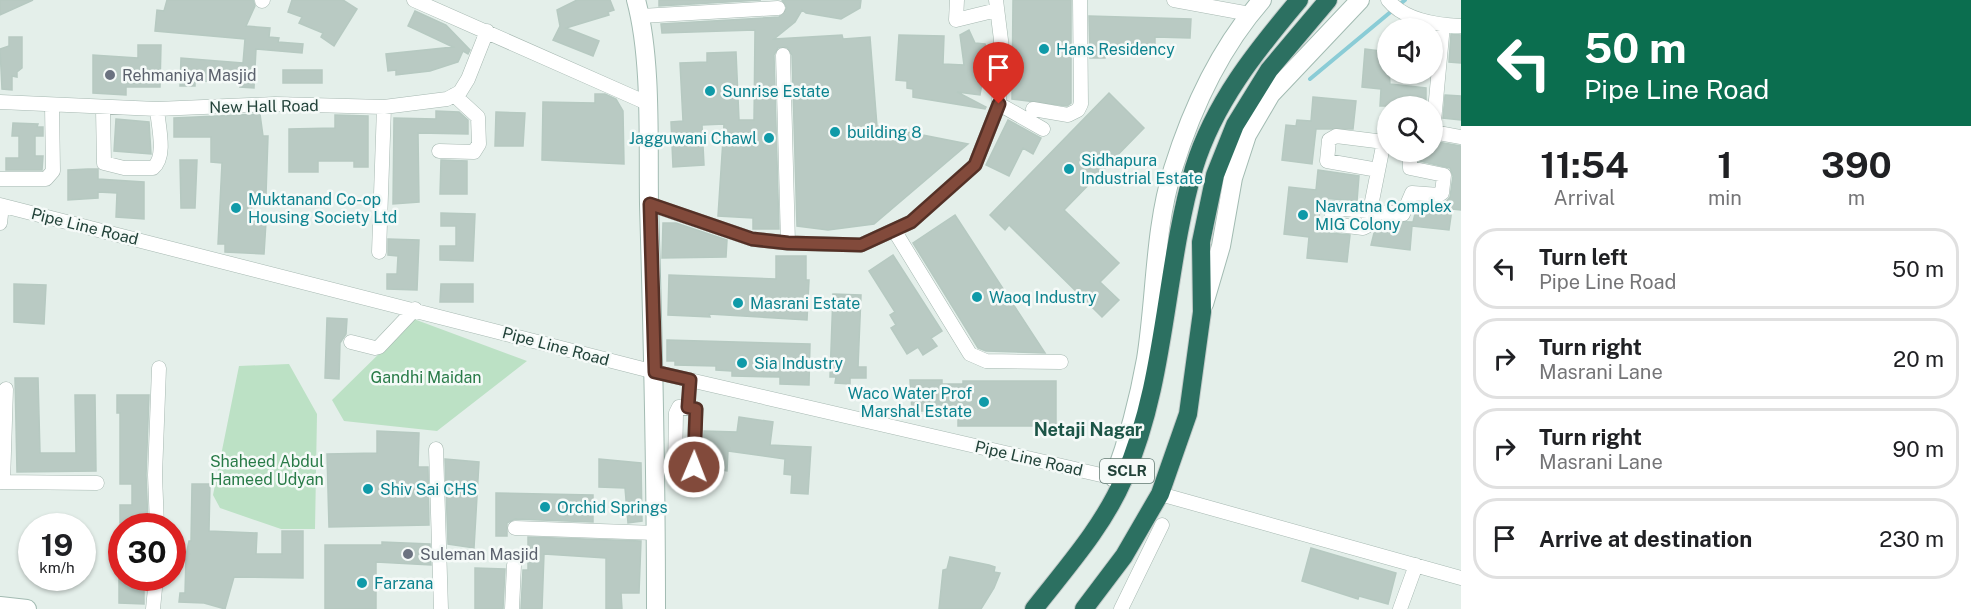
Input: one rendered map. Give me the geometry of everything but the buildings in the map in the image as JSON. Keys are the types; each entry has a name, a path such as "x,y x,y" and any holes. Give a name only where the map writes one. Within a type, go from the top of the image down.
{"highway":[{"name":"SCLR","path":"1034,609 1092,536 1119,479 1150,403 1166,260 1194,168 1216,115 1251,57 1299,0"},
{"name":"SCLR","path":"1084,609 1125,556 1160,494 1188,414 1202,312 1201,242 1215,175 1231,135 1269,70 1328,0"}],"street":[{"path":"414,0 647,103"},
{"path":"650,204 752,239 788,243 861,245 911,222 975,165 999,104 1001,40 997,5 956,20 957,0"},
{"path":"999,104 1038,127 1038,110 1068,115 1078,110 1081,104 1080,0"},
{"path":"1174,0 1250,14"},
{"path":"1166,260 1173,170 1191,121 1210,75 1250,14 1263,0"},
{"path":"1202,312 1221,246 1233,178 1247,135 1271,93 1360,0"},
{"path":"1388,0 1398,12 1419,18"},
{"path":"657,609 655,372 647,103 638,8 778,8"},
{"path":"1443,25 1461,26"},
{"path":"439,151 474,152 479,144 478,117 454,94 460,92 468,79 487,31"},
{"path":"783,55 788,243"},
{"name":"New Hall Road","path":"0,102 103,109 275,104 384,107 447,99 454,94"},
{"path":"0,179 46,179 50,176 53,171 52,106"},
{"path":"379,252 384,107"},
{"path":"103,109 102,154 104,163 124,168 153,168 158,164 160,156 157,109"},
{"path":"1443,134 1461,137"},
{"path":"1377,141 1336,136 1329,140 1327,161 1378,170"},
{"path":"1380,162 1370,211 1403,214 1412,193 1439,195 1442,193 1444,175 1410,168 1410,162"},
{"path":"0,223 1,205"},
{"name":"Pipe Line Road","path":"1,205 655,372 1119,479"},
{"path":"894,230 970,354 986,361 1061,363"},
{"path":"351,342 375,348 379,346 415,309"},
{"path":"156,513 155,475 159,368"},
{"path":"688,407 690,380"},
{"path":"6,389 2,482 96,483"},
{"path":"688,407 696,409 694,468 675,467 675,425 677,410 688,407"},
{"path":"656,425 675,425"},
{"path":"436,449 441,609"},
{"path":"1160,494 1461,578"},
{"path":"1121,609 1162,525"},
{"path":"515,528 656,533"},
{"path":"1400,609 1416,565"},
{"path":"512,609 514,566"},
{"path":"153,609 155,591"},
{"path":"0,606 27,609"}],"green space":[{"name":"Gandhi Maidan","path":"403,315 527,361 437,431 344,421 332,400 391,342"},
{"name":"Shaheed Abdul Hameed Udyan","path":"289,364 317,414 315,529 281,529 220,508 213,495 239,366"}],"waterway":[{"path":"1310,79 1405,0"}],"place":[{"name":"Hans Residency","path":"1044,49"},
{"name":"Rehmaniya Masjid","path":"110,75"},
{"name":"Sunrise Estate","path":"710,91"},
{"name":"building 8","path":"835,132"},
{"name":"Jagguwani Chawl","path":"769,138"},
{"name":"Sidhapura Industrial Estate","path":"1069,169"},
{"name":"Muktanand Co-op Housing Society Ltd","path":"236,208"},
{"name":"Navratna Complex MIG Colony","path":"1303,215"},
{"name":"Waoq Industry","path":"977,297"},
{"name":"Masrani Estate","path":"738,303"},
{"name":"Sia Industry","path":"742,363"},
{"name":"Waco Water Prof Marshal Estate","path":"984,402"},
{"name":"Shiv Sai CHS","path":"368,489"},
{"name":"Orchid Springs","path":"545,507"},
{"name":"Suleman Masjid","path":"408,554"},
{"name":"Farzana","path":"362,583"}],"district":[{"name":"Netaji Nagar","path":"1088,430"}],"route":[{"path":"694,467 696,409 688,407 690,380 655,372 650,204 752,239 788,243 861,245 911,222 975,165 999,104"}]}
